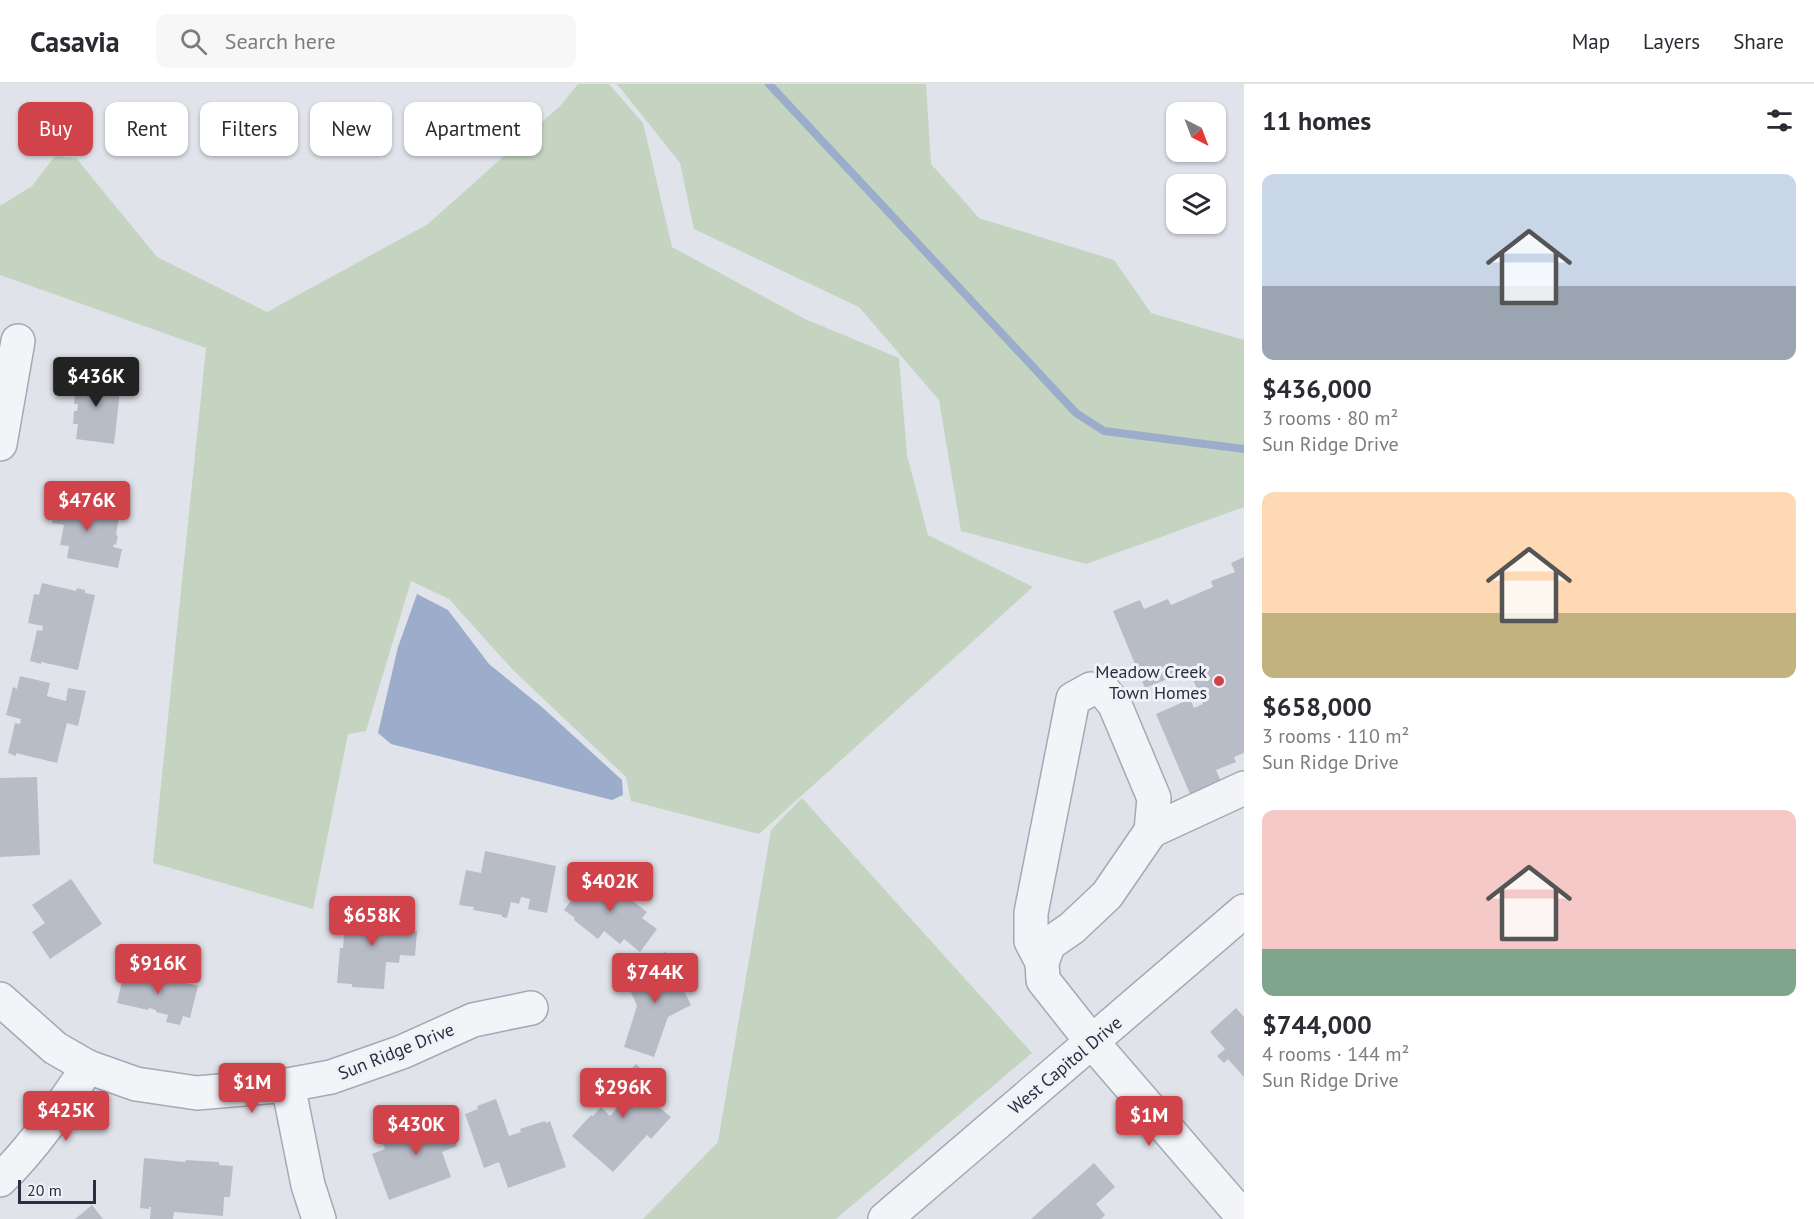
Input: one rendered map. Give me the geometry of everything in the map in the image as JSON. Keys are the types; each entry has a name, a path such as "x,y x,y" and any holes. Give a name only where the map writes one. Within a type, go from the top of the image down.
{"street":[{"path":"0,441 18,341"},
{"path":"1042,962 1031,941 1031,913 1073,699 1090,689 1104,691 1115,705 1154,798 1151,831 1107,895 1072,928 1049,944 1042,962 1043,980 1092,1042 1244,1218"},
{"path":"1151,831 1244,788"},
{"name":"West Capitol Drive","path":"885,1219 1244,911"},
{"name":"Sun Ridge Drive","path":"0,999 55,1048 88,1067 136,1084 197,1094 288,1085 331,1077 402,1052 473,1020 531,1008"},
{"path":"0,1180 54,1117 88,1067"},
{"path":"288,1085 308,1185 319,1219"}],"green space":[{"path":"578,84 609,84 643,123 672,247 805,319 899,358 907,455 928,535 1033,587 759,834 631,801 626,777 513,670 449,599 411,581 366,731 348,734 313,909 153,863 206,348 0,275 0,206 32,186 55,156 76,158 157,257 267,312 428,224 504,156 542,156 542,122 560,106"},
{"path":"617,84 926,84 931,164 979,218 1114,260 1151,313 1244,340 1244,507 1086,564 961,531 939,400 859,307 694,229 680,163"},
{"path":"802,798 1032,1053 836,1219 643,1219 718,1142 771,830"}],"water":[{"path":"417,594 448,610 489,664 543,708 622,780 623,795 612,800 391,744 378,733 398,647"}],"building":[{"path":"93,373 103,374 102,380 121,382 114,444 76,439 78,424 73,424 74,411 77,411 78,404 74,404 77,375 93,376"},
{"path":"58,493 89,499 87,510 119,516 116,535 118,536 116,545 114,544 113,547 122,549 118,568 67,558 69,546 60,545 64,525 52,523"},
{"name":"Meadow Creek Town Homes","path":"1244,557 1244,753 1234,757 1236,762 1216,770 1221,781 1190,794 1156,714 1190,699 1194,708 1203,704 1188,667 1179,671 1180,674 1145,688 1113,611 1140,600 1144,609 1168,599 1171,605 1213,587 1211,581 1235,572 1231,563"},
{"path":"42,583 76,591 77,588 95,595 78,670 30,661 37,630 42,631 43,626 28,623 34,594 39,595"},
{"path":"20,676 50,683 47,696 66,701 68,688 86,691 78,726 67,723 57,763 8,753 15,723 20,724 21,719 6,715 13,687 17,689"},
{"path":"37,777 40,855 0,857 0,778"},
{"path":"485,851 556,866 547,913 528,909 530,899 521,897 519,904 511,902 507,918 473,910 474,907 459,905 466,870 481,873"},
{"path":"594,871 647,912 642,918 657,929 640,952 624,939 620,944 604,931 598,939 564,910"},
{"path":"71,879 102,924 50,959 32,932 45,923 32,905"},
{"path":"346,906 366,907 365,911 402,914 401,923 405,923 404,930 417,931 415,956 400,955 399,963 386,962 384,989 352,987 352,984 337,983 340,948 343,948"},
{"path":"665,952 691,1005 668,1017 654,1057 624,1047 637,1006 629,988 644,980 637,966"},
{"path":"125,968 198,986 190,1018 183,1016 180,1025 166,1022 168,1015 156,1012 156,1010 117,1003"},
{"path":"1236,1008 1244,1017 1244,1077 1228,1059 1224,1063 1217,1056 1225,1049 1210,1032"},
{"path":"636,1064 660,1086 649,1099 671,1117 651,1139 647,1135 613,1172 572,1136 601,1107 610,1116 617,1108 602,1095 624,1072 627,1074"},
{"path":"496,1099 509,1136 521,1132 520,1129 550,1121 566,1167 508,1188 499,1162 484,1168 465,1114 478,1109 477,1106"},
{"path":"444,1111 457,1146 442,1152 451,1177 389,1200 372,1154 385,1149 383,1144 405,1136 400,1125"},
{"path":"144,1158 185,1162 186,1160 219,1162 219,1165 233,1166 230,1197 224,1197 223,1216 174,1212 173,1219 150,1219 151,1207 149,1209 140,1208"},
{"path":"1094,1163 1115,1187 1096,1204 1105,1215 1101,1219 1031,1219"},
{"path":"92,1205 103,1219 75,1219"}],"waterway":[{"path":"769,84 1076,413 1104,431 1244,449"}],"place":[{"name":"Meadow Creek Town Homes","path":"1219,681"}]}
